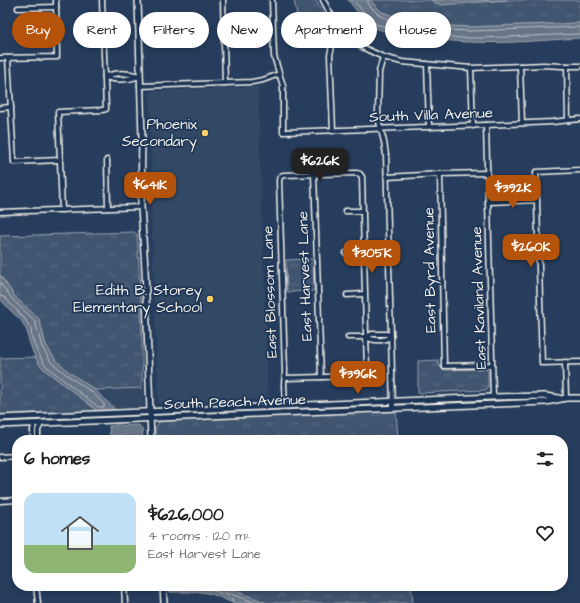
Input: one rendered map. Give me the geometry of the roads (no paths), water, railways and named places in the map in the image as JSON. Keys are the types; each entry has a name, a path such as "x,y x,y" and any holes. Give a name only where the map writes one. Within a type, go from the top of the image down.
{"street":[{"path":"0,58 57,57 56,0"},
{"path":"62,210 58,112 106,109 102,0"},
{"path":"138,0 142,145 141,207 151,435"},
{"path":"223,0 225,83"},
{"path":"140,86 252,82 279,74 274,56 272,0"},
{"path":"323,0 329,12"},
{"path":"18,8 56,8"},
{"path":"332,48 330,55 333,131"},
{"path":"364,48 383,57 402,62 471,68 544,65 580,66"},
{"path":"383,57 379,72 378,113 386,155 393,408"},
{"path":"8,58 14,162 60,160"},
{"path":"427,64 429,127"},
{"path":"520,66 522,123"},
{"path":"567,66 568,120"},
{"path":"471,68 473,126"},
{"name":"South Villa Avenue","path":"279,74 283,86 284,132 486,126 580,119"},
{"path":"105,77 111,80 133,79 140,76"},
{"path":"0,108 11,107"},
{"name":"East Kaviland Avenue","path":"486,126 493,397"},
{"path":"107,160 108,208"},
{"path":"580,170 536,172 542,364 580,362"},
{"path":"272,180 283,175 357,173 362,177 367,371 362,376 285,378"},
{"path":"387,177 488,173"},
{"name":"East Harvest Lane","path":"314,174 320,377"},
{"name":"East Byrd Avenue","path":"440,174 444,366 492,365"},
{"name":"East Blossom Lane","path":"279,178 285,406"},
{"path":"488,202 537,200"},
{"path":"0,212 141,207"},
{"path":"345,211 363,211"},
{"path":"346,253 364,253"},
{"path":"347,295 364,294"},
{"path":"348,337 366,337 372,334 387,334 391,336"},
{"path":"380,334 378,337 380,340"},
{"path":"366,337 372,340 387,340 391,336"},
{"path":"565,362 566,398"},
{"name":"South Peach Avenue","path":"0,425 120,420 149,415 261,407 493,397 545,396 580,398"},
{"name":"South Peach Avenue","path":"0,418 116,414 213,415 546,402 566,398"},
{"path":"213,415 256,411 261,407"},
{"path":"32,435 32,430 37,421 76,416"},
{"path":"38,435 40,424"},
{"path":"0,457 12,456"},
{"path":"0,501 12,500"},
{"path":"37,591 38,603"},
{"path":"125,591 126,603"},
{"path":"163,591 164,603"}],"water":[{"path":"348,0 370,0 385,13 385,31 377,28 377,12 358,12"},
{"path":"431,0 507,0 443,5"},
{"path":"580,23 580,38 525,42 451,41 451,26 470,27"},
{"path":"0,275 16,298 39,319 46,345 55,359 69,372 95,390 117,411 95,412 94,408 39,364 33,352 27,331 21,320 0,299"},
{"path":"139,425 142,429 143,435 110,435 109,426"},
{"path":"235,591 267,603 233,603 212,594 201,592 170,592"}],"waterway":[{"path":"107,412 122,428"}],"place":[{"name":"Phoenix Secondary","path":"205,133"},
{"name":"Edith B. Storey Elementary School","path":"210,299"}]}
